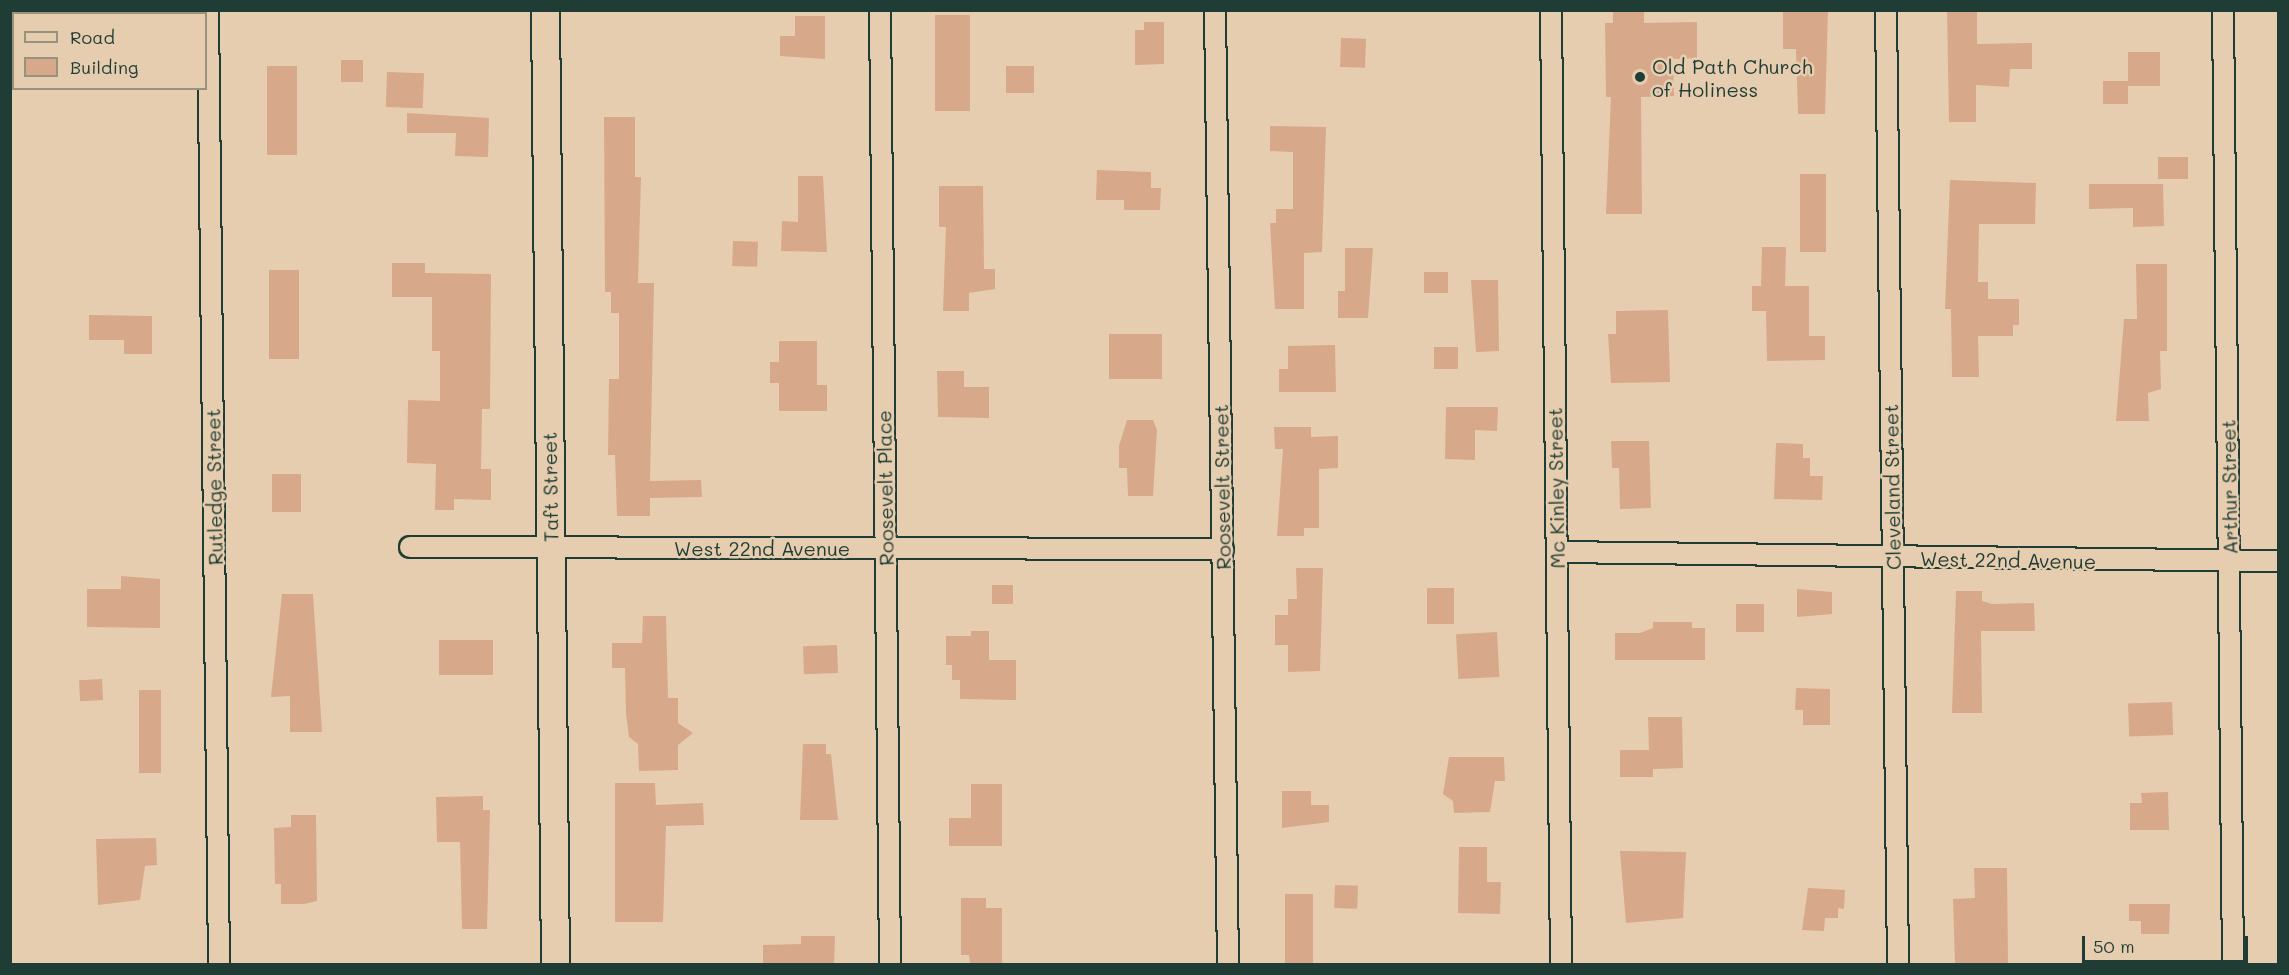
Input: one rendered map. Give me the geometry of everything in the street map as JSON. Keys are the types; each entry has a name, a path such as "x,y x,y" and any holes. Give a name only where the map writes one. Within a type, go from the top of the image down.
{"street":[{"name":"Rutledge Street","path":"208,10 219,964"},
{"name":"Taft Street","path":"545,10 555,964"},
{"name":"Roosevelt Place","path":"880,10 890,964"},
{"name":"Roosevelt Street","path":"1215,10 1228,964"},
{"name":"Mc Kinley Street","path":"1551,10 1561,964"},
{"name":"Cleveland Street","path":"1886,10 1898,964"},
{"name":"Arthur Street","path":"2223,10 2234,964"},
{"name":"West 22nd Avenue","path":"410,547 1223,549"},
{"name":"West 22nd Avenue","path":"1557,552 2278,561"}],"building":[{"path":"1613,10 1644,10 1644,23 1697,22 1697,58 1673,59 1674,96 1641,97 1642,214 1606,214 1611,97 1606,97 1605,23 1613,23"},
{"path":"1783,10 1828,10 1825,114 1798,114 1796,49 1783,49"},
{"path":"1947,10 1977,10 1977,44 2032,43 2032,69 2010,69 2009,87 1976,85 1976,122 1949,122"},
{"path":"935,15 970,15 970,111 935,111"},
{"path":"795,16 825,16 825,59 780,56 780,36 795,36"},
{"path":"1144,22 1164,22 1164,64 1135,65 1135,30 1144,30"},
{"path":"1341,38 1366,39 1365,68 1340,67"},
{"path":"2128,52 2160,52 2160,86 2128,86"},
{"path":"341,60 363,60 363,82 341,82"},
{"path":"267,66 297,66 297,155 267,155"},
{"path":"1006,66 1034,66 1034,93 1006,93"},
{"path":"387,72 424,73 423,108 386,107"},
{"path":"2103,81 2128,81 2128,104 2103,104"},
{"path":"407,113 489,118 488,157 455,156 456,133 407,133"},
{"path":"604,117 635,117 635,177 641,177 638,283 654,283 650,481 701,480 702,497 650,498 650,516 617,516 615,455 608,455 609,379 619,379 619,313 611,313 611,292 605,292"},
{"path":"1270,126 1326,127 1322,252 1304,253 1304,309 1275,309 1270,223 1276,223 1276,209 1293,209 1293,152 1270,151"},
{"path":"2158,157 2188,157 2188,179 2158,179"},
{"path":"1097,170 1151,172 1151,188 1161,188 1160,210 1124,210 1124,200 1096,200"},
{"path":"1800,174 1826,174 1826,252 1800,252"},
{"path":"798,176 823,176 827,252 781,251 782,221 798,222"},
{"path":"1950,180 2036,183 2035,224 1979,224 1978,282 1988,282 1988,299 2019,299 2019,325 2013,325 2013,336 1978,336 1979,377 1952,377 1951,309 1945,309"},
{"path":"2089,184 2163,184 2164,226 2133,227 2133,208 2089,209"},
{"path":"939,186 983,186 984,269 995,269 995,289 969,293 969,311 943,311 946,227 939,227"},
{"path":"733,241 758,242 757,267 732,266"},
{"path":"1762,247 1786,247 1785,286 1809,286 1809,336 1825,336 1825,360 1767,361 1766,311 1752,311 1752,286 1761,286"},
{"path":"1345,248 1373,248 1368,318 1338,318 1338,291 1345,291"},
{"path":"392,263 425,263 425,273 491,274 490,409 482,409 481,469 491,469 491,500 454,499 454,510 435,510 436,464 407,463 408,400 440,401 440,351 432,351 432,297 392,297"},
{"path":"2136,264 2167,264 2167,351 2160,351 2161,389 2148,393 2149,421 2116,421 2124,319 2137,319"},
{"path":"269,270 299,270 299,359 269,359"},
{"path":"1424,272 1448,272 1448,293 1424,293"},
{"path":"1471,280 1498,280 1499,351 1476,352"},
{"path":"1668,310 1670,382 1611,383 1608,334 1616,334 1616,311"},
{"path":"89,315 152,316 152,354 124,354 124,340 89,340"},
{"path":"1109,334 1162,334 1162,379 1109,379"},
{"path":"779,341 817,341 817,385 827,385 827,411 779,411 779,383 770,383 770,362 779,362"},
{"path":"1335,345 1336,392 1279,392 1279,369 1288,369 1288,346"},
{"path":"1434,347 1458,347 1458,369 1434,369"},
{"path":"937,371 964,371 964,387 989,387 989,418 938,417"},
{"path":"1446,407 1498,407 1497,431 1475,430 1475,460 1445,459"},
{"path":"1127,420 1153,420 1157,430 1153,496 1128,496 1127,468 1119,468 1119,446"},
{"path":"1274,427 1311,427 1311,437 1338,436 1338,468 1319,469 1319,528 1304,528 1304,536 1277,536 1283,449 1275,449"},
{"path":"1611,441 1649,441 1651,508 1620,509 1619,468 1612,468"},
{"path":"1776,443 1803,444 1803,458 1810,458 1810,476 1823,476 1822,500 1774,499"},
{"path":"272,474 301,474 301,512 272,512"},
{"path":"1296,568 1323,568 1320,671 1288,672 1288,645 1275,645 1275,615 1288,615 1288,599 1297,599"},
{"path":"121,576 160,579 160,628 87,627 87,589 121,589"},
{"path":"992,585 1013,585 1013,604 992,604"},
{"path":"1427,588 1454,588 1454,624 1427,624"},
{"path":"1797,589 1832,592 1832,614 1797,617"},
{"path":"1956,591 1982,591 1982,601 1992,604 2034,603 2035,631 1981,631 1982,713 1952,713"},
{"path":"282,594 313,594 322,732 290,732 290,696 271,697"},
{"path":"1736,604 1764,604 1764,632 1736,632"},
{"path":"643,616 666,616 668,698 678,698 678,723 693,733 678,745 678,770 639,771 638,744 629,737 625,668 612,668 612,643 642,643"},
{"path":"1653,622 1692,622 1692,628 1705,628 1705,660 1615,660 1615,633 1640,633 1653,628"},
{"path":"971,631 989,631 989,660 1016,660 1016,700 960,699 960,680 952,680 952,665 946,665 946,636 971,636"},
{"path":"1497,632 1499,677 1458,679 1456,634"},
{"path":"439,640 493,640 493,675 439,675"},
{"path":"837,645 838,673 804,674 803,646"},
{"path":"102,679 103,700 80,701 79,680"},
{"path":"1796,688 1830,689 1830,725 1803,725 1803,710 1795,710"},
{"path":"139,690 161,690 161,773 139,773"},
{"path":"2172,702 2173,735 2129,737 2128,704"},
{"path":"1648,717 1682,717 1683,768 1653,769 1653,777 1620,777 1620,750 1649,750"},
{"path":"803,744 826,744 826,754 831,754 838,820 800,820"},
{"path":"1449,757 1504,757 1505,781 1495,781 1490,812 1454,813 1453,801 1443,794"},
{"path":"615,783 655,783 656,805 703,803 704,825 666,826 663,922 615,922"},
{"path":"971,784 1002,784 1002,846 949,846 949,818 971,818"},
{"path":"1282,791 1311,791 1311,805 1329,805 1329,822 1282,828"},
{"path":"2168,792 2169,830 2130,830 2130,803 2142,803 2141,793"},
{"path":"483,796 483,810 490,810 487,929 462,929 460,842 437,842 436,797"},
{"path":"291,815 316,815 317,901 304,904 281,904 281,884 275,884 274,828 291,827"},
{"path":"156,838 157,865 145,866 140,900 98,905 96,839"},
{"path":"1459,847 1487,847 1487,882 1501,882 1500,914 1458,913"},
{"path":"1620,851 1686,852 1683,918 1626,923"},
{"path":"1974,868 2007,868 2008,964 1955,964 1953,899 1975,898"},
{"path":"1335,885 1358,886 1357,909 1334,908"},
{"path":"1808,888 1845,890 1844,909 1838,908 1838,918 1825,918 1824,931 1802,930"},
{"path":"1285,894 1313,894 1313,964 1285,964"},
{"path":"961,898 986,898 986,908 1002,908 1002,964 970,964 969,955 961,955"},
{"path":"2129,904 2170,904 2169,934 2141,934 2141,921 2129,921"},
{"path":"801,936 835,936 834,964 763,964 763,945 801,944"}],"place":[{"name":"Old Path Church of Holiness","path":"1640,77"}]}
